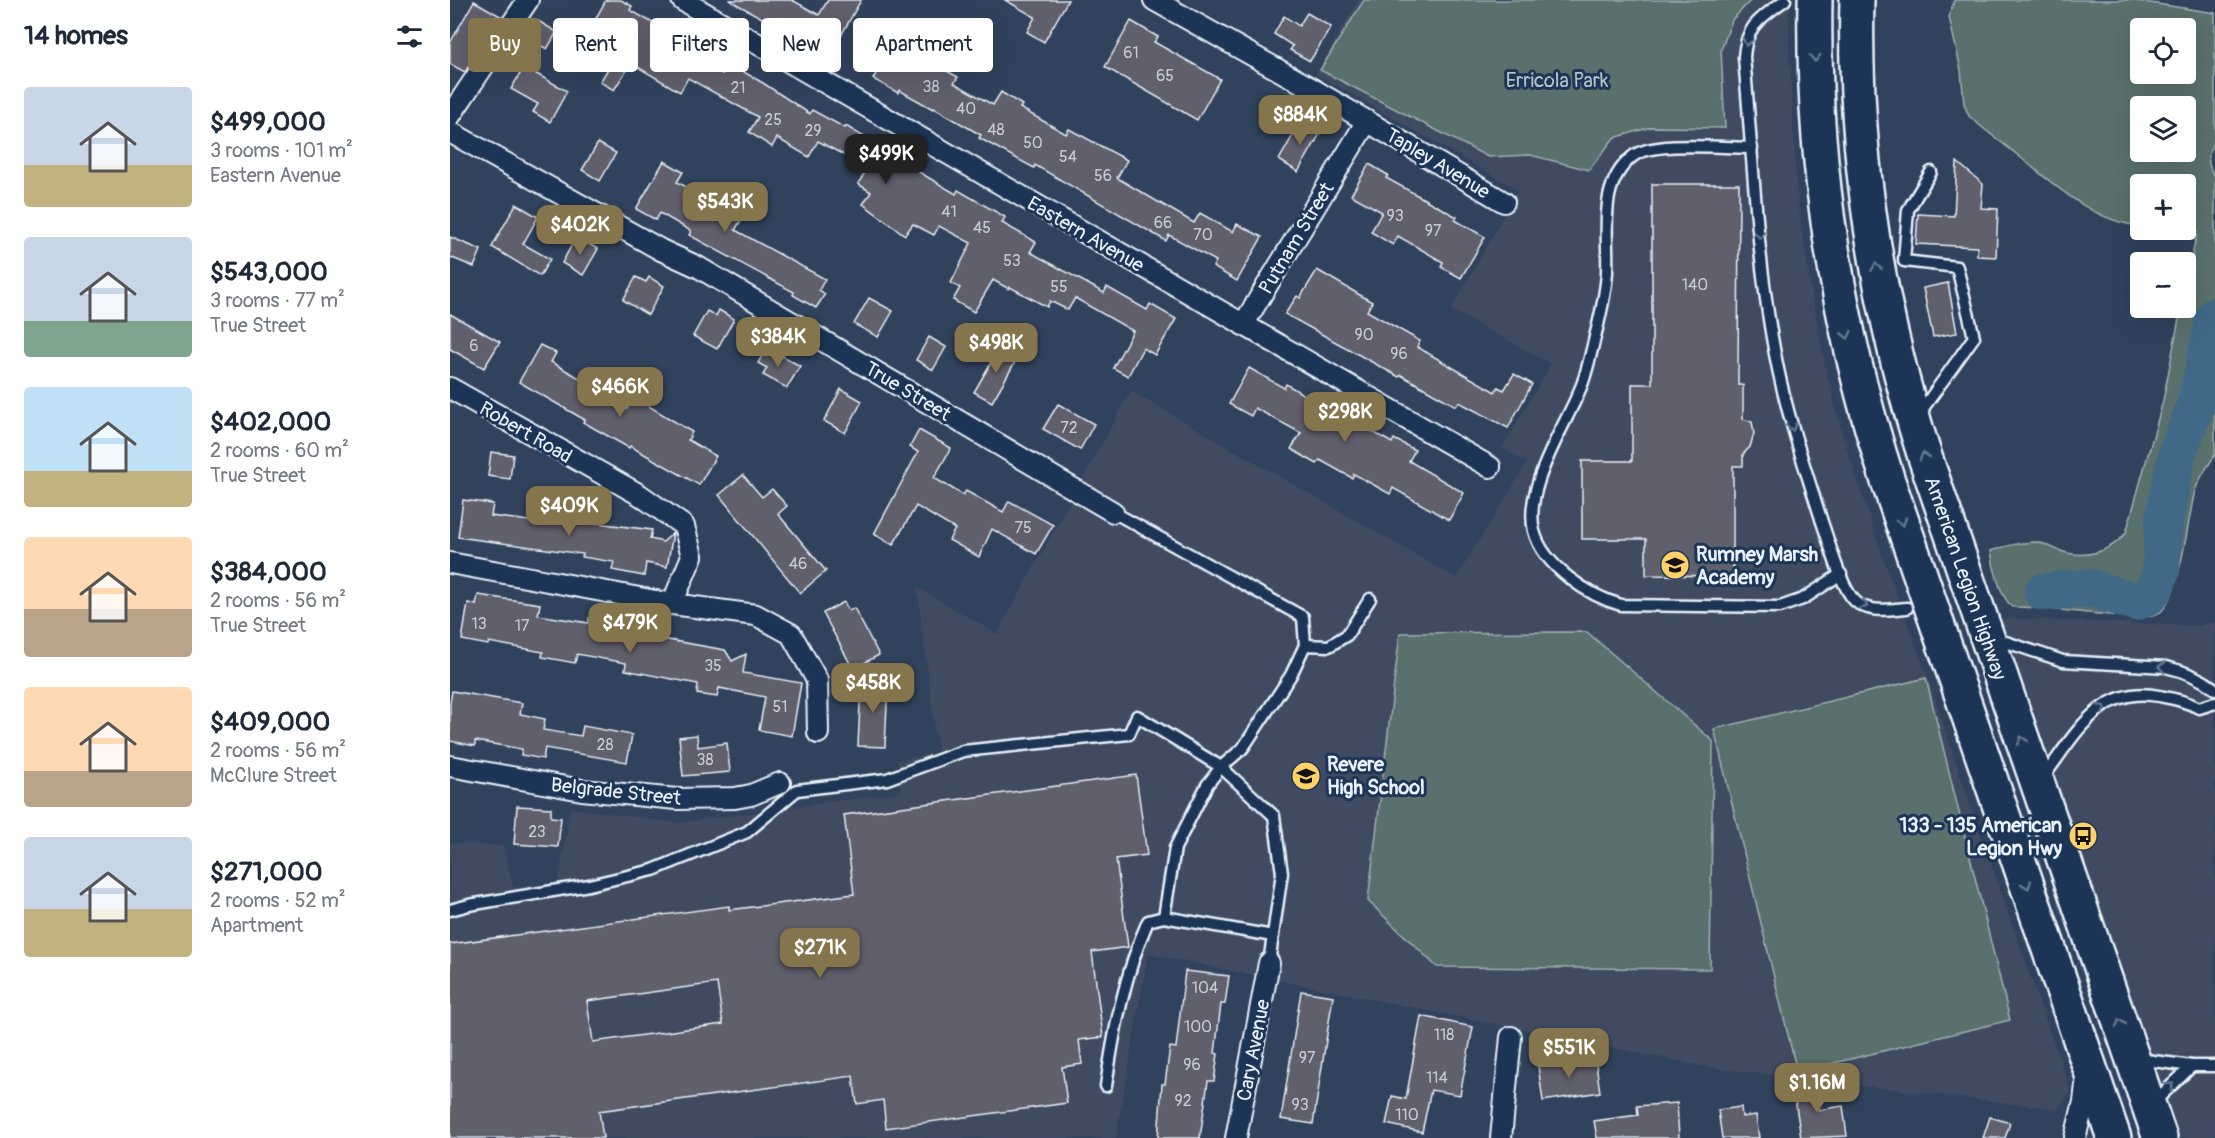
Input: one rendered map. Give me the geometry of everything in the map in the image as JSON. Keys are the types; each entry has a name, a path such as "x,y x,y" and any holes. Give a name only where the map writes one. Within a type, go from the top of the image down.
{"highway":[{"path":"1815,0 1816,103 1822,183 1837,286 1855,370 1888,481 2114,1138"},
{"name":"American Legion Highway","path":"1857,0 1858,111 1867,207 1884,310 1893,348 1913,421 2160,1138"}],"street":[{"path":"450,116 528,0"},
{"name":"Eastern Avenue","path":"682,0 1490,467"},
{"name":"Tapley Avenue","path":"1154,0 1504,202"},
{"name":"Putnam Street","path":"1243,325 1367,121"},
{"name":"True Street","path":"450,132 661,250 698,267 1113,512"},
{"name":"Robert Road","path":"450,388 640,495 684,526 692,556 672,604"},
{"path":"450,563 672,604 756,615 791,634 818,680 818,733"},
{"name":"Belgrade Street","path":"450,766 582,790 677,799 735,798 751,795 780,783"},
{"name":"Cary Avenue","path":"1236,1138 1269,963"},
{"path":"1501,1138 1511,1037"},
{"path":"2075,1138 2084,1102 2088,1063"}],"lane":[{"path":"1785,0 1768,13 1747,35 1744,57 1766,290 1778,368 1798,448 1847,591 1855,602 1865,607 1879,610 1907,608"},
{"path":"1752,148 1650,148 1633,156 1615,174 1608,201 1607,272 1604,302 1583,380 1569,416 1539,475 1533,508 1534,532 1539,543 1555,564 1575,582 1596,596 1621,604 1780,607 1803,599 1841,574"},
{"path":"1913,421 1974,338 1957,267 1904,261 1908,210 1931,171"},
{"path":"1113,512 1304,618 1305,645 1292,675 1243,748 1221,767 1207,784 1175,848 1164,917"},
{"path":"1305,645 1329,646 1347,635 1370,599"},
{"path":"1986,635 2063,661 2166,667 2191,674 2215,690"},
{"path":"2038,784 2081,724 2110,703 2134,695 2153,695 2187,702 2199,708 2215,703"},
{"path":"450,910 478,903 590,885 653,870 747,832 797,790 887,779 963,751 1129,734 1137,716 1221,767 1274,816 1282,873 1269,963"},
{"path":"1106,1086 1126,984 1148,921 1164,917 1273,936"},
{"path":"2133,1058 2192,1066 2215,1066"},
{"path":"2149,1107 2192,1066"}],"shaded area":[{"path":"1358,0 1790,0 1789,47 1797,195 1825,366 1842,433 1881,552 1929,681 1972,811 2071,1092 2057,1109 1712,1068 1148,954 1116,1138 450,1138 450,843 504,846 513,888 558,882 571,808 678,823 901,792 898,760 938,753 917,587 997,634 1131,391 1456,578 1527,463 1502,448 1551,364 1451,310 1518,190 1316,74"},
{"path":"1991,618 2199,626 2215,622 2215,1138 2174,1138"}],"green space":[{"name":"Erricola Park","path":"1364,0 1751,0 1732,20 1721,50 1725,128 1651,127 1614,138 1589,170 1530,155 1488,157 1320,70"},
{"path":"1954,0 2131,0 2215,13 2215,139 2209,158 2210,167 2215,176 2215,455 2195,491 2182,559 2171,596 2164,609 2155,615 2145,617 2012,607 1995,573 1991,551 2036,542 2067,553 2095,553 2112,546 2126,533 2163,401 2179,318 2196,318 2196,252 2193,252 2197,231 2196,174 2130,174 2130,224 2106,217 2091,210 2047,179 1969,116 1964,104 1961,70 1949,17"},
{"path":"1587,632 1713,741 1710,969 1437,967 1368,901 1400,633"},
{"path":"1926,678 2010,1020 1797,1072 1714,729"}],"building":[{"path":"606,0 621,0 632,6 630,10 650,21 650,72 719,72 722,74 723,72 744,72 810,114 812,110 845,128 846,126 864,137 863,139 956,194 958,190 1005,217 1002,223 1036,242 1030,252 1104,293 1107,287 1147,310 1150,304 1176,319 1155,355 1143,348 1128,376 1113,368 1133,331 1075,298 1068,310 1050,301 1047,307 993,280 974,312 953,300 960,288 951,283 971,243 939,226 934,235 913,224 905,235 863,204 871,192 858,184 868,168 818,141 809,157 777,138 772,147 749,132 758,117 688,78 680,92 638,67 638,18 596,18"},
{"path":"729,0 792,0 819,15 828,0 861,0 841,35 841,18 762,18"},
{"path":"1005,0 1068,0 1044,42 1027,32 1035,17"},
{"path":"474,1 502,17 468,18 468,68 465,72 450,64 450,43"},
{"path":"1307,13 1331,27 1310,61 1290,50 1293,46 1274,34 1284,16 1299,26"},
{"path":"1131,21 1158,37 1154,42 1220,79 1197,120 1105,67"},
{"path":"541,23 553,30 553,39 547,49 541,46"},
{"path":"521,72 533,72 567,91 550,122 533,112 538,104 511,89"},
{"path":"606,72 625,72 614,90 600,82"},
{"path":"877,72 949,72 958,77 954,83 993,105 1001,92 1022,105 1020,108 1066,134 1069,129 1127,160 1117,178 1194,223 1200,213 1233,232 1237,224 1262,237 1237,281 1213,267 1216,261 1169,235 1166,241 1035,165 1034,168 979,138 981,135 934,108 899,90 898,93 873,79"},
{"path":"1301,121 1321,132 1298,172 1279,160"},
{"path":"598,143 616,153 600,181 582,170"},
{"path":"664,161 683,172 677,182 743,217 735,230 825,279 819,290 825,294 816,308 793,295 794,292 689,235 691,231 660,213 656,220 636,209"},
{"path":"1957,162 1983,184 1981,208 1998,209 1996,257 1977,256 1977,247 1916,244 1918,214 1954,216"},
{"path":"1369,164 1388,175 1386,178 1457,217 1455,220 1485,237 1461,278 1441,267 1443,262 1398,236 1393,245 1371,232 1382,212 1351,195"},
{"path":"1652,184 1739,184 1738,385 1743,385 1743,419 1752,422 1754,433 1750,447 1743,454 1743,466 1733,466 1733,576 1646,575 1646,539 1582,539 1582,461 1632,461 1632,384 1652,384"},
{"path":"516,204 538,217 523,244 550,259 540,276 492,247"},
{"path":"450,237 481,250 474,267 450,257"},
{"path":"576,237 598,249 583,275 562,263"},
{"path":"1317,270 1372,302 1367,311 1420,341 1417,347 1495,392 1498,387 1504,390 1514,374 1532,384 1508,428 1459,402 1456,406 1401,375 1399,377 1285,314 1297,296 1300,298"},
{"path":"636,277 646,282 649,277 664,286 648,315 623,300"},
{"path":"1948,283 1957,333 1933,337 1923,288"},
{"path":"869,298 893,311 878,337 854,324"},
{"path":"719,310 734,319 717,349 693,336 707,311 716,316"},
{"path":"450,314 500,342 484,368 450,349"},
{"path":"929,337 946,347 933,370 916,360"},
{"path":"540,345 556,353 551,362 585,381 583,385 627,409 634,397 692,432 688,440 716,456 699,485 583,422 585,420 519,382"},
{"path":"767,347 800,366 787,388 763,375 767,368 758,363"},
{"path":"1000,347 1018,357 992,402 974,392"},
{"path":"1249,368 1284,388 1286,384 1318,403 1321,397 1347,412 1345,416 1392,443 1394,439 1415,450 1409,461 1464,493 1449,520 1393,488 1390,494 1354,474 1352,478 1320,460 1317,464 1291,449 1301,433 1255,408 1251,416 1229,404"},
{"path":"841,389 862,401 845,433 824,421"},
{"path":"1058,404 1094,424 1080,450 1043,429"},
{"path":"919,430 951,448 934,478 963,495 966,491 1003,512 1009,501 1053,525 1036,554 992,529 979,557 949,540 955,529 916,506 893,545 874,534 918,452 910,447"},
{"path":"491,452 513,455 510,479 488,476"},
{"path":"743,475 762,497 772,489 787,506 778,514 826,571 800,593 719,495"},
{"path":"463,500 493,504 491,516 552,524 554,505 582,509 581,521 652,530 650,539 663,542 673,533 667,567 646,563 644,576 612,570 614,562 582,557 583,554 458,537"},
{"path":"478,595 540,604 538,615 589,623 589,618 616,623 616,626 663,635 663,639 725,650 732,661 746,654 743,673 801,683 792,736 759,730 765,697 719,688 717,697 697,694 698,684 625,670 626,663 577,654 575,663 542,657 543,652 489,642 488,645 462,640 468,603 476,605"},
{"path":"844,602 849,611 854,608 879,655 853,669 823,613"},
{"path":"861,682 888,683 885,747 858,746"},
{"path":"452,691 522,703 520,714 545,719 543,730 581,736 583,726 632,735 627,762 545,748 543,759 521,755 522,749 475,741 475,746 450,741"},
{"path":"697,735 698,747 727,743 730,772 683,776 679,737"},
{"path":"1136,775 1147,855 1116,859 1128,947 1092,952 1103,1037 1079,1040 1082,1064 1062,1067 1067,1103 886,1128 883,1100 857,1104 853,1076 599,1111 603,1138 450,1138 450,944 729,906 729,910 854,894 844,815","holes":["717,983 723,1024 593,1042 587,1001"]},
{"path":"517,806 551,808 551,817 561,818 558,847 514,844"},
{"path":"1185,971 1229,976 1225,1004 1221,1004 1214,1081 1208,1081 1200,1138 1158,1138 1162,1084 1165,1084 1170,1047 1176,1048"},
{"path":"1301,991 1333,996 1313,1124 1281,1119"},
{"path":"1421,1016 1473,1027 1460,1095 1431,1090 1422,1132 1386,1124 1392,1096 1406,1099"},
{"path":"1595,1057 1600,1092 1543,1101 1538,1066"},
{"path":"1792,1080 1813,1080 1813,1104 1818,1103 1819,1110 1843,1106 1847,1136 1801,1138"},
{"path":"1677,1103 1679,1138 1597,1138 1594,1121 1638,1115 1637,1106"},
{"path":"1741,1107 1742,1117 1756,1115 1759,1138 1722,1138 1718,1110"},
{"path":"1990,1117 2010,1123 2005,1138 1983,1138"}],"waterway":[{"path":"2043,592 2090,588 2135,602 2149,596 2153,591 2161,572 2164,520 2177,454 2197,401 2215,316"}],"place":[{"name":"Rumney Marsh Academy","path":"1675,565"},
{"name":"Revere High School","path":"1306,776"},
{"name":"133 - 135 American Legion Hwy","path":"2083,836"}]}
